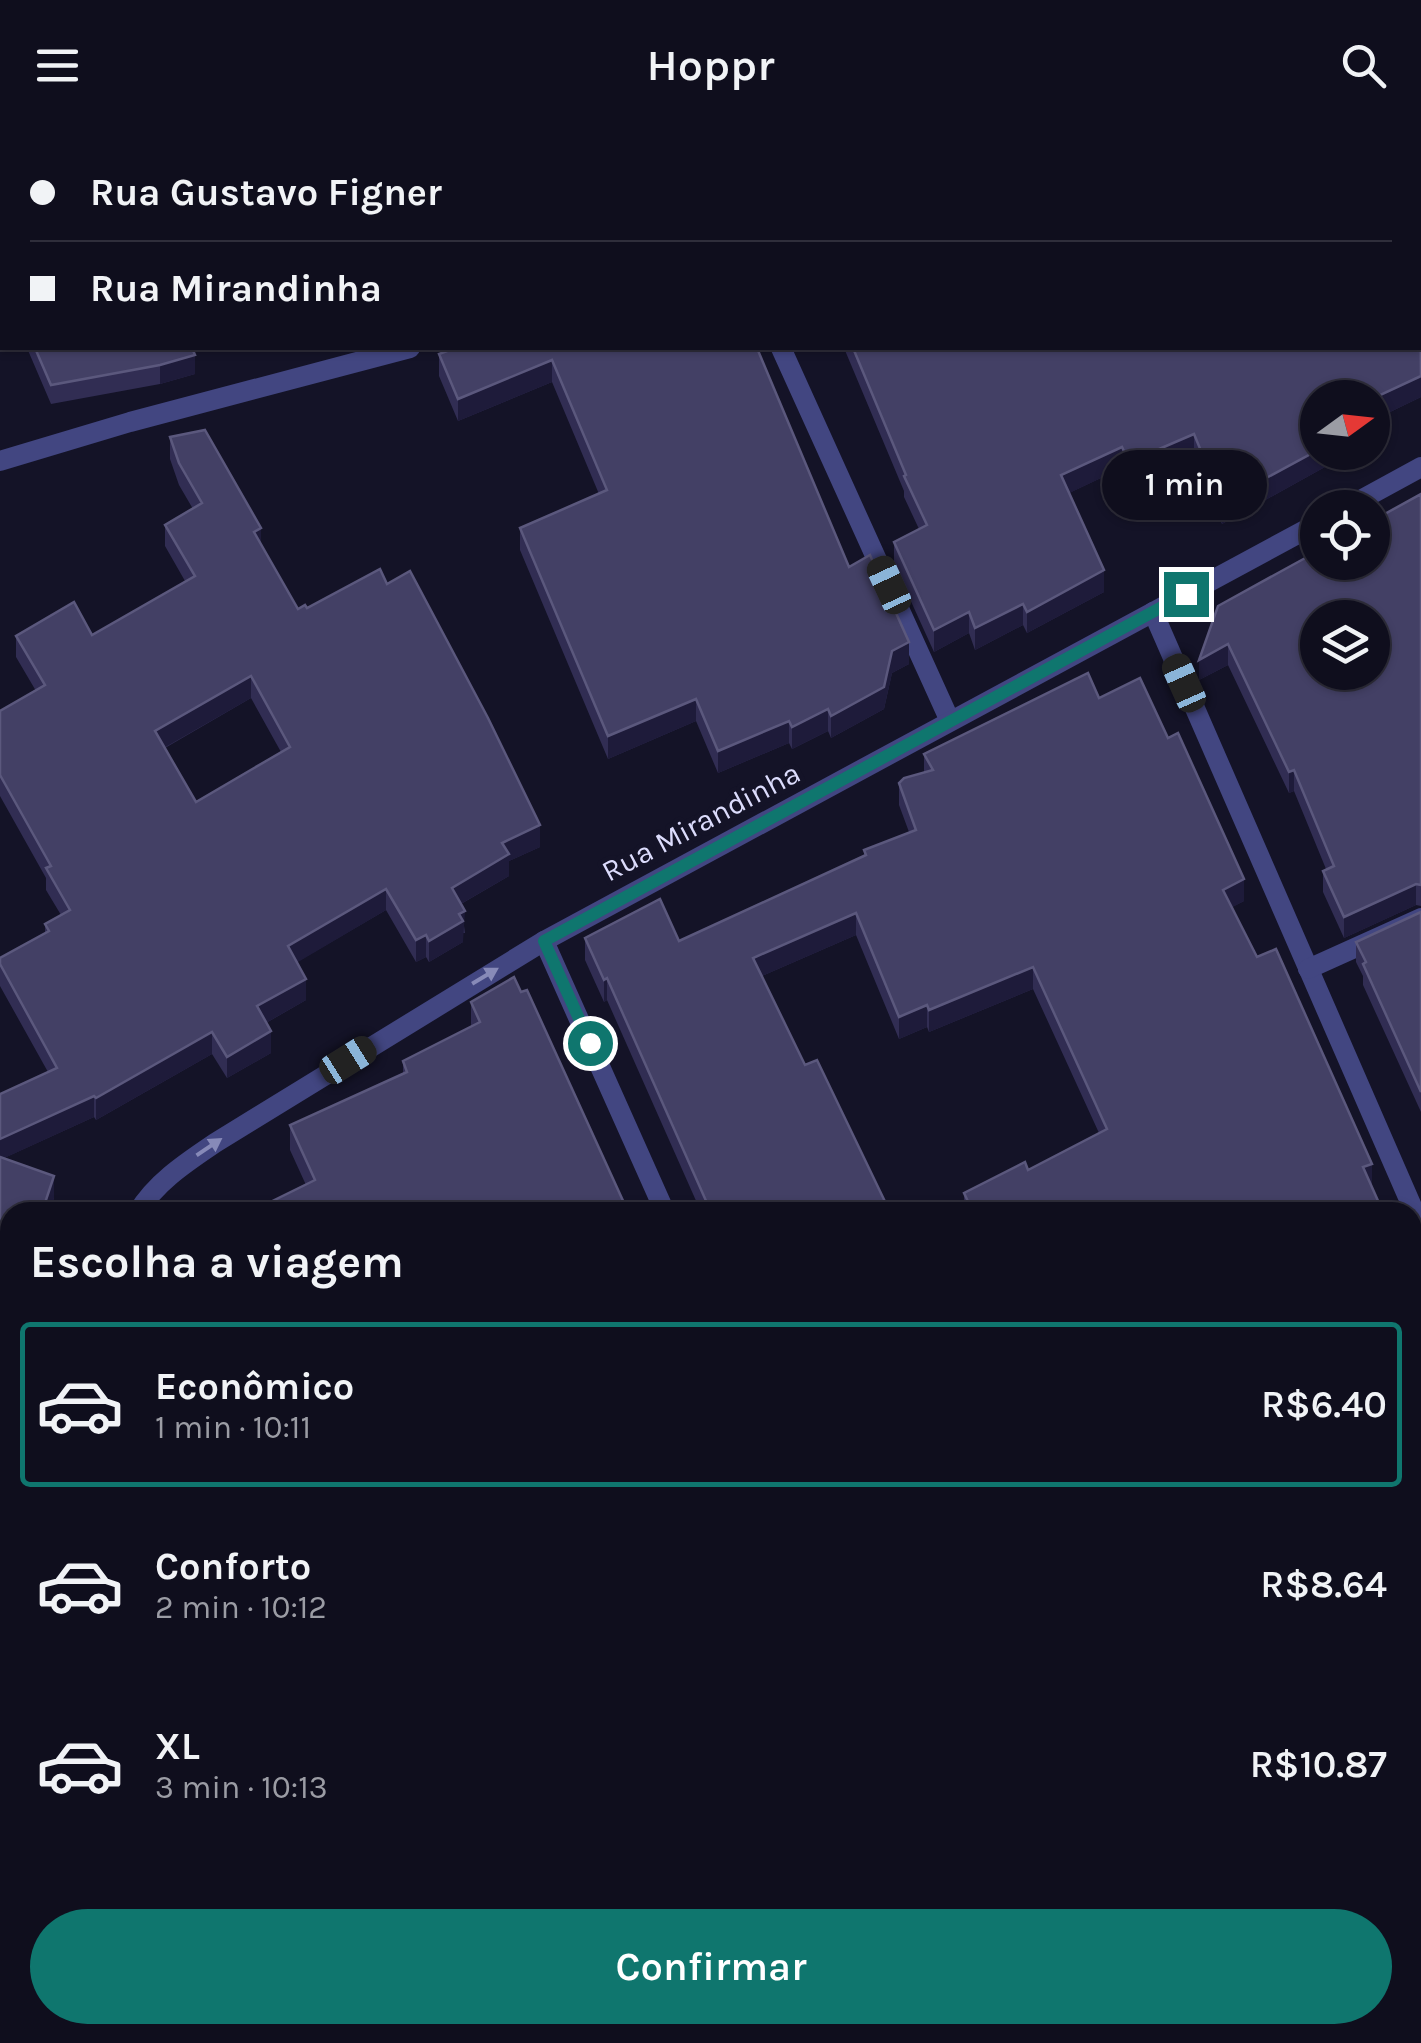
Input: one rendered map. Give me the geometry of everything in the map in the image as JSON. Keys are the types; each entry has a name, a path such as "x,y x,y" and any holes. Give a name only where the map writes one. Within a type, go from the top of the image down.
{"street":[{"path":"0,461 130,422 402,350"},
{"path":"782,350 950,721"},
{"path":"1379,490 1421,467"},
{"name":"Rua Mirandinha","path":"144,1202 178,1169 215,1142 544,941 1300,533"},
{"path":"1153,612 1410,1202"},
{"path":"1308,969 1421,918"},
{"path":"544,941 661,1202"}],"building":[{"path":"36,350 193,350 195,355 160,365 51,385"},
{"path":"450,350 758,350 849,567 870,555 909,642 892,651 884,687 831,716 828,709 792,727 789,721 718,751 696,699 608,736 520,528 607,490 552,360 458,399 439,354"},
{"path":"854,350 1421,350 1421,376 1390,390 1390,380 1300,380 1300,460 1222,502 1194,434 1129,462 1122,447 1061,475 1104,570 1027,612 1023,604 975,628 969,612 934,630 894,542 927,525"},
{"path":"205,430 261,528 254,532 298,609 305,605 307,608 380,569 387,584 410,571 540,825 502,843 509,854 452,888 465,911 459,914 463,921 429,941 426,935 416,940 386,889 288,946 306,979 257,1006 271,1031 227,1057 212,1032 96,1098 0,1139 0,1094 57,1068 0,958 49,931 45,924 70,910 46,868 51,866 0,775 0,711 45,685 16,636 74,602 92,635 195,576 165,525 202,503 179,463 170,437","holes":["251,676 290,747 196,802 155,731"]},
{"path":"1421,494 1421,885 1344,917 1323,871 1334,866 1294,770 1289,772 1228,644 1199,660 1218,606 1300,561 1300,580 1390,580 1390,511"},
{"path":"1088,673 1099,698 1140,678 1168,738 1178,733 1244,879 1223,890 1257,957 1276,949 1372,1164 1363,1167 1379,1202 968,1202 964,1193 1025,1162 1028,1170 1107,1129 1033,967 929,1010 927,1005 899,1017 856,913 753,958 805,1065 817,1060 885,1202 707,1202 607,978 604,980 585,938 660,899 679,941 866,855 864,850 916,830 899,783 933,770 924,754"},
{"path":"1421,912 1421,1092 1356,942"},
{"path":"514,977 521,992 527,990 624,1202 270,1202 315,1180 290,1125 407,1072 403,1061 480,1022 471,1002"},
{"path":"0,1157 54,1176 45,1202 0,1202"}],"route":[{"path":"590,1043 544,941 1186,594"}]}
